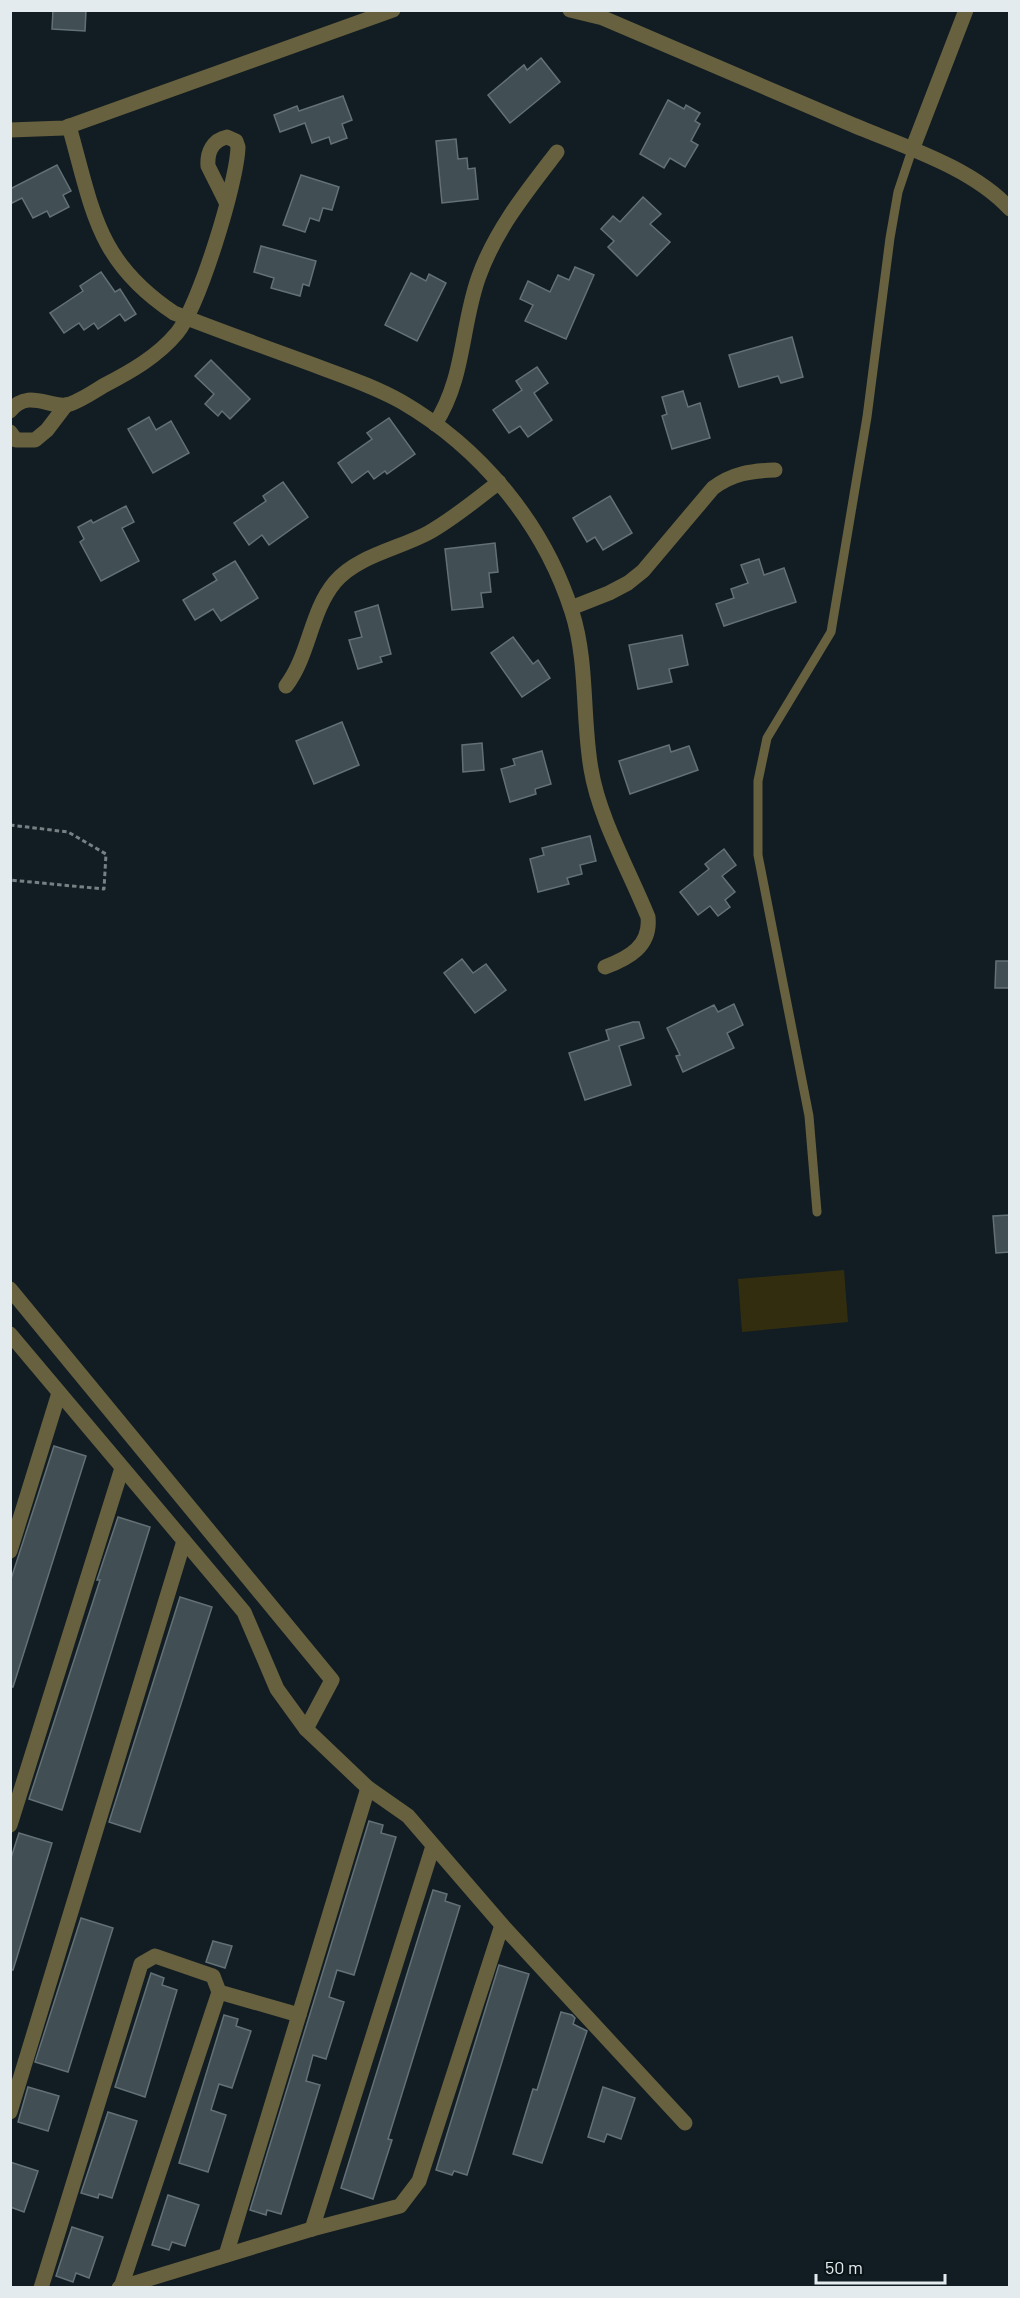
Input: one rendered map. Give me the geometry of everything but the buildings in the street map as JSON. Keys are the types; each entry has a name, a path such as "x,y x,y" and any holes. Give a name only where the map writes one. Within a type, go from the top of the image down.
{"street":[{"path":"10,130 69,126 393,10"},
{"path":"570,10 599,14 912,150 970,177 991,190 1010,209"},
{"path":"912,150 966,10"},
{"path":"69,126 100,233 118,265 150,298 174,314 361,383 400,401 446,431 499,482 522,510 548,556 571,608 581,652 591,770 602,807 648,917 649,927 646,939 638,949 622,960 605,967"},
{"path":"435,424 448,404 458,374 479,276 504,223 557,152"},
{"path":"10,432 22,442 35,440 47,430 66,405 152,358 176,334 187,318 227,204"},
{"path":"10,411 20,403 35,399 66,405"},
{"path":"571,608 609,593 643,571 713,488 725,480 752,471 775,470"},
{"path":"286,686 302,663 314,621 335,582 352,567 427,533 499,482"},
{"path":"10,1289 332,1680 306,1729"},
{"path":"10,1334 244,1612 277,1689 306,1729 368,1788 408,1816 502,1924 685,2123"},
{"path":"10,1551 59,1393"},
{"path":"10,1825 123,1468"},
{"path":"10,2112 184,1541"},
{"path":"226,2255 368,1788"},
{"path":"312,2229 433,1846"},
{"path":"120,2287 312,2229 400,2206 419,2181 502,1924"},
{"path":"41,2288 141,1964 155,1956 213,1976 219,1992 120,2287"},
{"path":"219,1992 299,2015"}],"lane":[{"path":"817,1212 808,1116 758,855 758,781 767,738 831,632 867,417 890,238 898,192 912,150"}],"path":[{"path":"10,825 68,832 106,854 104,890 10,880"}],"shaded area":[{"path":"844,1270 848,1322 742,1332 738,1279"}]}
